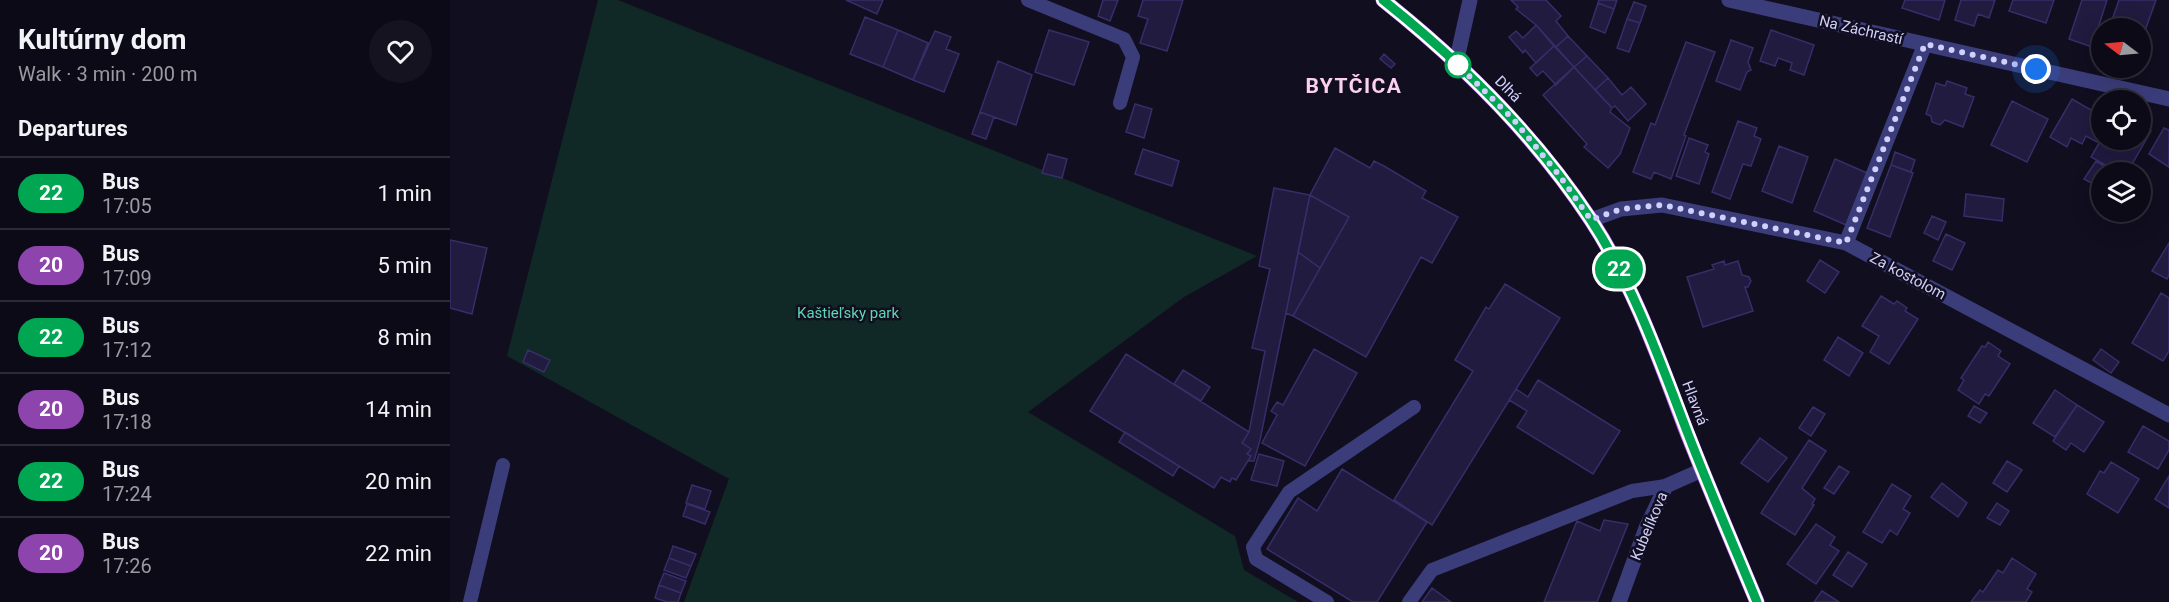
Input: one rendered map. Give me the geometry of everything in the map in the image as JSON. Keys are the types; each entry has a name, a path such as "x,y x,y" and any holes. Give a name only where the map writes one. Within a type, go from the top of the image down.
{"main road":[{"name":"Dlhá","path":"1383,0 1456,63 1513,119 1559,175 1591,220"},
{"name":"Hlavná","path":"1591,220 1631,293 1757,602"}],"street":[{"path":"1456,63 1470,0"},
{"name":"Na Záchrastí","path":"1729,0 2169,99"},
{"path":"1846,243 1925,44"},
{"name":"Za kostolom","path":"1591,220 1621,209 1662,205 1846,243 2169,415"},
{"name":"Kubelíkova","path":"1619,602 1646,528 1666,486 1702,470"}],"lane":[{"path":"1028,0 1124,39 1132,57 1120,103"},
{"path":"1327,602 1256,559 1253,547 1289,492 1414,407"},
{"path":"470,602 502,465"},
{"path":"1409,602 1432,570 1632,491 1666,486"}],"green space":[{"name":"Kaštieľsky park","path":"598,0 618,0 1257,256 1184,297 1028,412 1235,536 1244,570 1298,602 684,602 729,479 507,356"}],"building":[{"path":"846,0 883,0 877,14"},
{"path":"1103,0 1118,0 1110,21 1098,16"},
{"path":"1143,0 1183,0 1167,51 1140,43 1148,19 1138,16"},
{"path":"1511,0 1546,0 1561,16 1556,21 1568,36 1556,47 1536,25 1516,9 1518,7"},
{"path":"1599,0 1617,0 1614,9 1598,3"},
{"path":"1905,0 1945,0 1939,20 1902,8"},
{"path":"1961,0 1995,0 1989,18 1978,14 1974,26 1955,20"},
{"path":"2013,0 2054,0 2046,23 2009,11"},
{"path":"2082,0 2107,0 2101,18 2091,18 2091,47 2069,39"},
{"path":"2119,0 2156,0 2150,18 2113,17"},
{"path":"1634,2 1646,6 1640,23 1627,19"},
{"path":"1598,3 1614,9 1605,33 1590,27"},
{"path":"865,17 898,30 883,67 850,54"},
{"path":"1627,19 1640,23 1629,52 1617,48"},
{"path":"1536,25 1554,46 1536,63 1525,50 1523,53 1509,37 1516,31 1523,38"},
{"path":"898,30 928,43 913,80 883,67"},
{"path":"1049,30 1089,42 1074,85 1035,72"},
{"path":"1771,30 1814,45 1804,75 1790,70 1792,63 1778,58 1775,66 1760,61"},
{"path":"935,31 951,37 946,49 959,54 944,92 913,80"},
{"path":"1568,36 1587,56 1574,67 1556,47"},
{"path":"1731,40 1753,48 1748,62 1751,70 1747,72 1740,90 1716,81"},
{"path":"1686,42 1715,52 1684,135 1686,136 1671,179 1654,172 1651,179 1633,172 1651,123 1655,125"},
{"path":"1554,46 1574,67 1556,85 1543,71 1537,76 1530,68"},
{"path":"1384,54 1395,64 1391,68 1380,59"},
{"path":"1587,56 1608,78 1595,90 1574,67"},
{"path":"998,61 1032,75 1016,125 980,112"},
{"path":"1574,67 1612,108 1610,112 1630,128 1620,154 1608,168 1584,147 1587,144 1543,95"},
{"path":"1608,78 1622,95 1631,87 1646,104 1628,121 1615,106 1612,108 1595,90"},
{"path":"1947,81 1967,88 1965,94 1974,97 1963,127 1945,120 1940,125 1932,122 1931,116 1926,114 1936,83 1945,86"},
{"path":"2072,99 2091,110 2091,139 2086,136 2082,144 2071,138 2067,147 2050,137"},
{"path":"2012,101 2048,119 2027,162 1991,145"},
{"path":"1135,104 1152,109 1144,138 1126,132"},
{"path":"980,112 994,117 986,139 972,134"},
{"path":"1738,121 1757,128 1754,136 1761,139 1751,166 1743,164 1730,199 1712,192"},
{"path":"2164,128 2169,130 2169,167 2149,154"},
{"path":"1689,138 1708,145 1705,152 1709,154 1699,184 1676,176"},
{"path":"1779,146 1808,157 1792,203 1762,191"},
{"path":"1335,148 1370,168 1374,161 1384,166 1426,191 1422,198 1458,217 1432,263 1421,257 1366,357 1293,316 1349,217 1310,195"},
{"path":"1143,149 1179,161 1172,186 1135,174"},
{"path":"2095,150 2140,150 2133,162 2100,162 2091,157"},
{"path":"1895,152 1915,160 1911,172 1891,165"},
{"path":"1048,154 1067,159 1062,178 1042,173"},
{"path":"1835,159 1867,173 1846,225 1814,211"},
{"path":"1891,165 1913,173 1890,237 1867,228"},
{"path":"2091,168 2091,183 2084,179"},
{"path":"1274,188 1310,195 1260,440 1254,461 1248,461 1251,456 1247,454 1251,449 1242,443 1249,432 1265,351 1252,348 1270,269 1259,266"},
{"path":"1966,194 2004,199 2002,221 1964,216"},
{"path":"1310,195 1349,217 1320,268 1298,252"},
{"path":"1932,216 1946,222 1938,240 1924,233"},
{"path":"1946,234 1965,243 1952,270 1933,261"},
{"path":"450,240 487,248 472,314 450,308"},
{"path":"2169,243 2169,275 2167,279 2152,271"},
{"path":"1298,252 1320,268 1293,316 1286,313"},
{"path":"1820,260 1839,272 1825,293 1807,281"},
{"path":"1724,261 1725,265 1738,261 1742,275 1749,277 1751,281 1748,287 1745,287 1753,311 1703,327 1687,277 1714,269 1712,265"},
{"path":"1505,284 1560,318 1432,525 1394,500 1473,371 1455,360 1486,307 1489,309"},
{"path":"2161,293 2169,298 2169,351 2163,361 2132,343"},
{"path":"1881,296 1894,304 1897,301 1907,308 1905,311 1918,319 1889,364 1870,352 1879,336 1862,326"},
{"path":"1838,337 1863,353 1849,376 1824,360"},
{"path":"1988,342 2001,351 1998,356 2010,364 1989,396 1985,394 1979,404 1958,390 1964,380 1961,378 1982,346 1985,347"},
{"path":"1314,349 1357,373 1305,466 1262,443 1277,415 1271,411 1277,402 1283,405"},
{"path":"2101,349 2119,362 2111,373 2093,360"},
{"path":"528,350 550,360 544,372 523,362"},
{"path":"1126,354 1249,432 1242,443 1251,449 1247,454 1251,456 1236,480 1232,478 1230,482 1221,477 1214,488 1090,411"},
{"path":"1183,370 1210,387 1201,401 1174,384"},
{"path":"1538,380 1620,431 1593,474 1517,427 1527,411 1509,400 1516,389 1528,397"},
{"path":"2055,390 2077,405 2055,437 2033,423"},
{"path":"2077,405 2104,422 2084,452 2071,443 2066,450 2053,441"},
{"path":"1974,406 1987,413 1980,423 1968,416"},
{"path":"1813,407 1825,414 1811,436 1799,428"},
{"path":"2143,426 2169,441 2169,450 2158,469 2128,452"},
{"path":"1125,432 1179,466 1173,476 1119,442"},
{"path":"1760,438 1787,458 1768,482 1741,463"},
{"path":"1809,440 1826,451 1802,488 1815,499 1812,504 1814,505 1795,535 1761,513"},
{"path":"1259,454 1284,461 1277,486 1251,480"},
{"path":"2007,461 2022,470 2007,492 1993,483"},
{"path":"2111,462 2139,479 2118,513 2087,494 2100,471 2104,473"},
{"path":"1839,466 1849,472 1834,494 1824,488"},
{"path":"1342,469 1427,522 1377,602 1353,602 1267,549 1298,498 1317,511"},
{"path":"2169,476 2169,508 2155,499"},
{"path":"1942,483 1967,503 1958,517 1931,497"},
{"path":"1892,484 1911,496 1903,509 1910,513 1897,535 1890,530 1882,543 1863,532"},
{"path":"692,485 711,491 705,509 686,503"},
{"path":"1997,503 2009,511 2000,525 1987,518"},
{"path":"687,504 710,512 705,524 683,516"},
{"path":"1604,520 1628,524 1597,602 1544,602 1577,521 1600,531"},
{"path":"1816,524 1835,537 1830,545 1839,551 1816,584 1787,564"},
{"path":"673,546 696,554 691,566 669,558"},
{"path":"1848,552 1867,564 1852,587 1833,575"},
{"path":"669,558 691,566 686,578 664,570"},
{"path":"2012,558 2036,574 2027,589 2032,592 2026,602 1971,602 1980,590 1983,592 1998,570 2003,573"},
{"path":"664,573 686,581 681,593 659,585"},
{"path":"659,585 681,593 678,602 667,602 655,598"},
{"path":"1432,588 1451,602 1422,602"},
{"path":"1822,591 1839,602 1814,602"}],"bus line":[{"name":"22","path":"1383,0 1456,63 1513,119 1559,175 1591,220 1631,293 1757,602"}],"district":[{"name":"BYTČICA","path":"1354,86"}],"route":[{"path":"1458,65 1456,63 1513,119 1538,148 1591,220 1621,209 1662,205 1846,243 1925,44 2036,69"}]}
